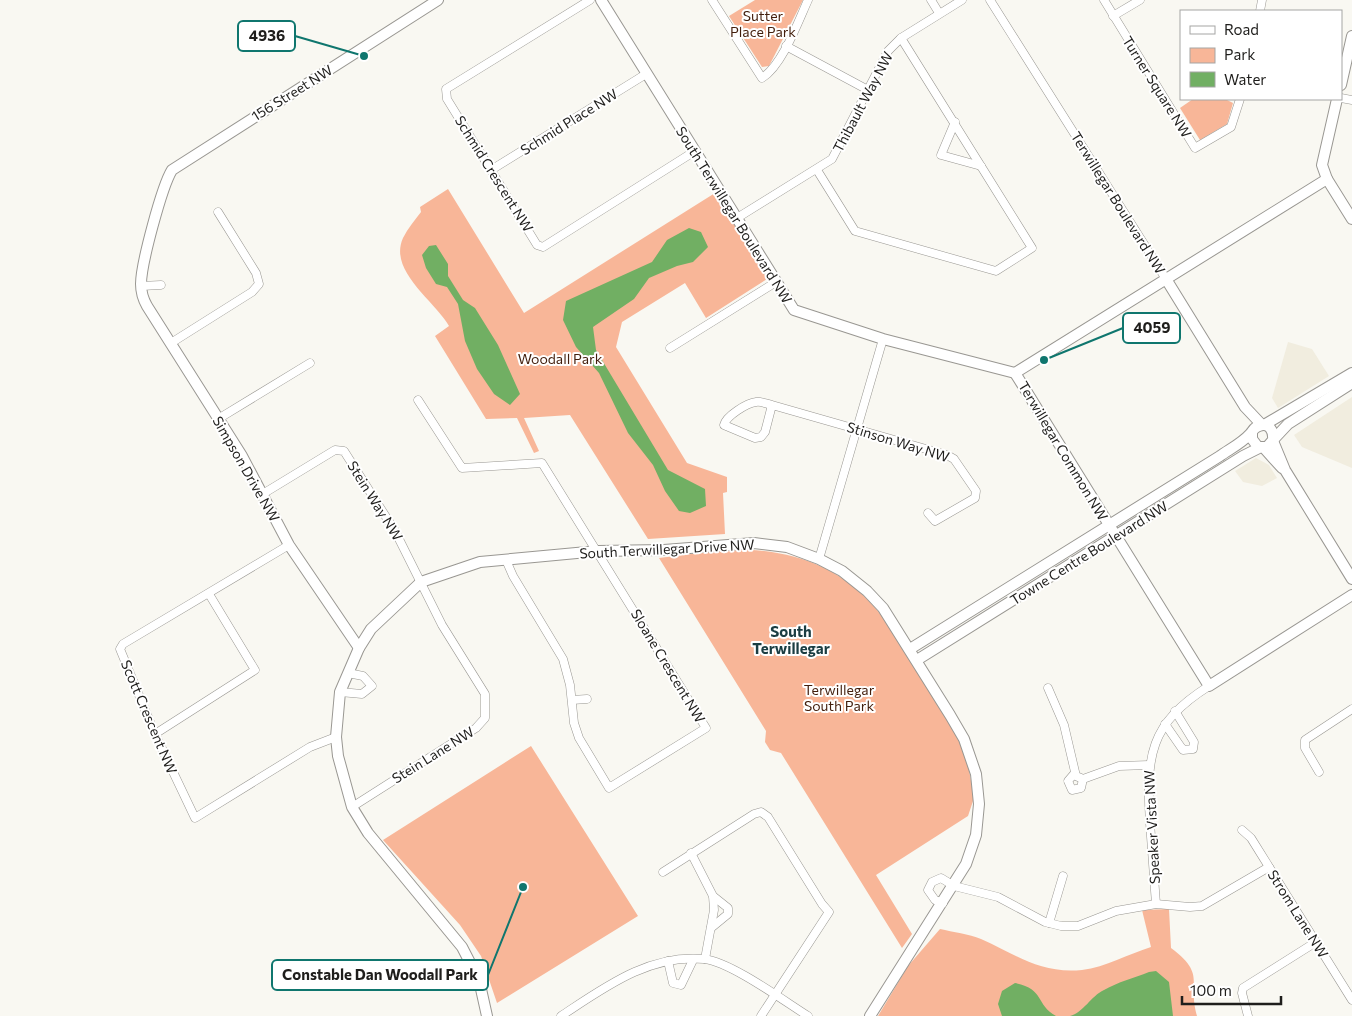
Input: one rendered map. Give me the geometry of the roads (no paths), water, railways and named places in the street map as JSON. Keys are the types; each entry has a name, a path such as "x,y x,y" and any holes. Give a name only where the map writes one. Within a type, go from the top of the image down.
{"street":[{"name":"156 Street NW","path":"141,286 159,208 172,170 438,0"},
{"name":"Schmid Crescent NW","path":"590,0 446,89 447,99 537,245 543,246 695,151"},
{"name":"South Terwillegar Boulevard NW","path":"601,0 792,308 798,313 883,339 1015,373"},
{"path":"712,0 762,78 769,74 786,46 808,0"},
{"path":"931,0 939,13"},
{"name":"Thibault Way NW","path":"737,218 832,159 888,51 901,38 962,0"},
{"name":"Terwillegar Boulevard NW","path":"990,0 1245,407 1263,425"},
{"name":"Turner Square NW","path":"1104,0 1195,148 1232,127 1240,100"},
{"path":"1113,16 1140,0"},
{"path":"1342,81 1352,36"},
{"path":"817,170 855,231 996,271 1032,248 901,38"},
{"path":"786,46 868,90"},
{"name":"Schmid Place NW","path":"492,170 646,74"},
{"path":"1338,100 1322,165 1327,179 1352,219"},
{"path":"955,122 942,156 981,166"},
{"name":"Terwillegar Common NW","path":"1209,686 1015,373 1327,179"},
{"path":"170,343 252,292 259,284 256,273 218,212"},
{"path":"670,348 776,282"},
{"path":"141,286 161,285"},
{"name":"Simpson Drive NW","path":"141,286 144,301 242,456 261,496 289,545 359,648"},
{"path":"820,559 883,339"},
{"path":"218,419 310,363"},
{"path":"1285,470 1253,442 1252,432 1352,373"},
{"path":"1262,448 1273,440 1288,424 1352,383"},
{"path":"418,400 462,468 542,463 598,551"},
{"name":"Stinson Way NW","path":"772,405 765,432 761,437 755,438 724,425 727,419 751,403 760,402 772,405 858,429 954,459 976,491 975,498 935,521 928,513"},
{"name":"Terwillegar Boulevard NW","path":"1245,407 1252,432"},
{"path":"1263,425 1272,430 1273,440 1285,470 1352,579"},
{"name":"Towne Centre Boulevard NW","path":"910,649 1243,441 1252,432"},
{"name":"Towne Centre Boulevard NW","path":"917,660 1243,456 1262,448"},
{"name":"Stein Way NW","path":"261,496 335,450 344,451 395,530 421,582"},
{"name":"South Terwillegar Drive NW","path":"488,1016 479,980 462,947 368,832 352,807 338,756 336,737 340,692 359,648 371,629 421,582 480,562 598,551 664,550 754,543 787,547 820,559 842,571 867,591 883,608 917,660 964,739 976,774 979,804 976,835 966,864 954,886 870,1016"},
{"name":"Scott Crescent NW","path":"289,545 120,646 155,734 195,818 310,747 336,737"},
{"name":"Sloane Crescent NW","path":"506,560 513,576 563,659 570,685 574,723 579,738 609,788 706,728 598,551"},
{"name":"Stein Lane NW","path":"352,807 476,728 485,718 485,694 442,625 421,582"},
{"path":"155,734 255,670 209,594"},
{"path":"1209,686 1352,595"},
{"path":"340,692 362,694 372,686 363,676 348,674"},
{"name":"Speaker Vista NW","path":"1156,904 1149,765 1155,742 1165,724 1175,711 1209,686"},
{"path":"1048,688 1064,725 1074,774 1068,782 1072,790 1081,788 1083,778"},
{"path":"572,700 587,699"},
{"path":"1319,772 1305,748 1305,740 1352,709"},
{"path":"1165,724 1183,750 1193,749 1194,742 1175,711"},
{"path":"1074,774 1083,778 1119,766 1149,765"},
{"path":"662,872 754,814 764,813 829,912 761,1016"},
{"name":"Strom Lane NW","path":"1242,830 1251,838 1352,1000"},
{"path":"691,853 713,896 714,910 705,959"},
{"path":"943,903 935,900 930,894 929,885 941,878 954,886 998,897 1049,923 1062,926 1078,926 1116,911 1156,904 1202,906 1269,866"},
{"path":"1049,923 1063,876"},
{"path":"711,928 728,914 728,908 713,896"},
{"path":"1256,1016 1248,1016 1242,994 1243,988 1316,942"},
{"path":"562,1016 616,979 658,962 705,959 740,973 808,1016"},
{"path":"668,961 671,980 673,983 681,985 693,960"}],"water":[{"path":"689,228 701,232 708,247 693,262 677,266 649,278 634,299 593,327 596,350 668,470 705,489 706,506 690,513 679,511 665,491 653,465 628,433 599,373 576,347 563,320 566,301 652,262 667,240"},
{"path":"436,245 448,264 448,276 463,300 475,308 498,345 520,394 510,405 494,394 477,369 465,341 458,304 447,287 436,284 426,268 422,255 429,246"},
{"path":"1156,971 1169,982 1173,1016 1070,1016 1079,1012 1095,996 1109,987"},
{"path":"1015,983 1025,986 1036,993 1045,1007 1056,1016 1002,1016 998,1004 1002,991"}],"place":[{"name":"4936","path":"364,56"},
{"name":"4059","path":"1044,360"},
{"name":"Constable Dan Woodall Park","path":"523,887"}],"district":[{"name":"South Terwillegar","path":"791,640"}],"park label":[{"name":"Sutter Place Park","path":"763,24"},
{"name":"Woodall Park","path":"560,359"},
{"name":"Terwillegar South Park","path":"839,698"}]}
